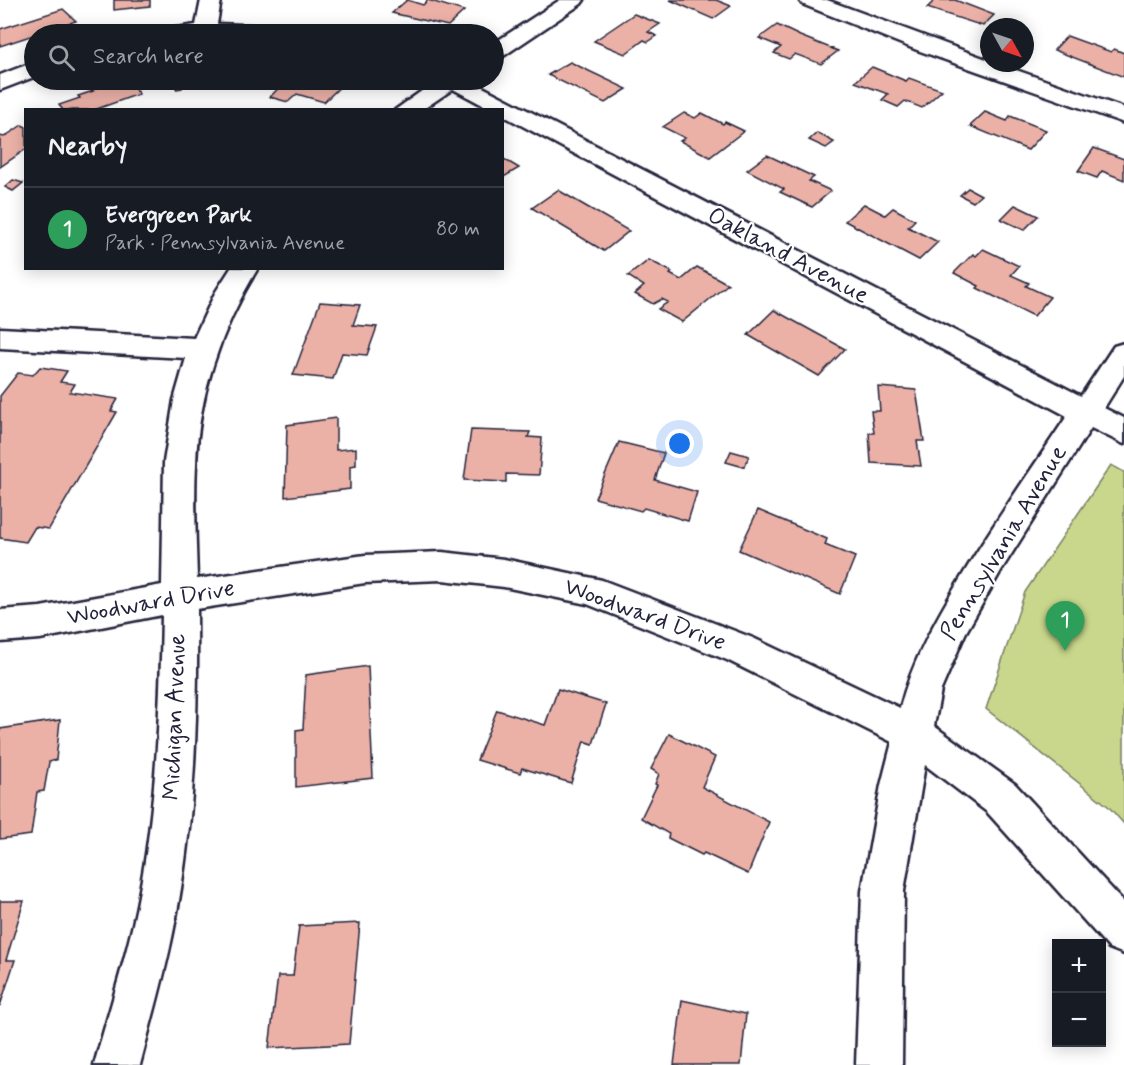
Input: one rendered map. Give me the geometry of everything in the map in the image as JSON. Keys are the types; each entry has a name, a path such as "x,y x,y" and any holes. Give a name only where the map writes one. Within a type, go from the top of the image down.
{"street":[{"path":"206,24 211,0"},
{"path":"504,46 574,0"},
{"path":"809,0 925,45 1124,116"},
{"path":"0,83 24,73"},
{"path":"409,108 437,90"},
{"name":"Oakland Avenue","path":"471,90 1124,432"},
{"name":"Michigan Avenue","path":"117,1065 154,923 173,798 179,682 180,462 189,400 203,349 244,270"},
{"path":"0,338 203,349"},
{"name":"Pennsylvania Avenue","path":"879,1065 883,891 901,785 923,690 950,627 990,559 1084,411 1124,353"},
{"name":"Woodward Drive","path":"0,627 40,623 179,597 365,569 442,566 504,573 590,590 740,649 913,733 1001,798 1124,933"}],"green space":[{"path":"1111,465 1124,472 1124,824 1109,807 986,709 1025,592"}],"building":[{"path":"114,0 150,0 150,6 114,10"},
{"path":"407,0 423,5 428,0 464,11 450,24 439,24 392,13"},
{"path":"670,0 716,0 731,6 713,19"},
{"path":"935,0 955,0 994,15 991,18 980,18 980,25 927,8"},
{"path":"63,9 76,21 67,24 24,24 24,38 0,46 0,29"},
{"path":"634,14 660,24 648,32 657,36 648,42 644,40 625,54 594,41"},
{"path":"777,25 838,51 821,64 795,54 789,59 774,53 781,47 759,38"},
{"path":"1067,36 1111,52 1114,49 1124,53 1124,77 1054,50"},
{"path":"570,62 627,89 605,103 548,75"},
{"path":"872,67 906,81 909,78 942,90 922,108 905,101 898,107 882,100 888,94 855,82"},
{"path":"91,90 136,90 139,94 100,108 61,108 59,105 93,91"},
{"path":"277,90 337,90 324,102 297,94 288,102 270,97"},
{"path":"985,112 1007,121 1010,116 1046,130 1028,150 970,126"},
{"path":"684,113 695,118 702,113 723,124 725,122 744,131 710,157 680,141 685,138 663,127"},
{"path":"22,125 24,126 24,150 0,167 0,136 4,137"},
{"path":"817,133 834,142 826,148 809,140"},
{"path":"1094,148 1124,159 1124,180 1102,171 1097,178 1078,171"},
{"path":"767,155 814,177 809,181 831,191 812,207 780,192 784,189 747,170"},
{"path":"504,159 519,168 504,177"},
{"path":"13,180 23,183 13,191 5,187"},
{"path":"968,188 981,195 973,202 960,195"},
{"path":"558,190 629,231 604,251 532,208"},
{"path":"864,204 885,215 893,208 915,220 908,227 938,242 919,260 845,221"},
{"path":"1015,205 1038,216 1024,230 1001,219"},
{"path":"983,249 1019,266 1011,275 1029,283 1026,286 1050,297 1034,316 977,288 979,286 954,273 973,254 976,256"},
{"path":"649,260 672,272 670,274 681,280 697,267 728,284 682,322 658,309 668,302 662,299 653,304 635,294 644,286 628,276"},
{"path":"320,302 360,305 353,325 377,327 367,355 342,353 333,379 293,375"},
{"path":"774,310 845,349 819,376 748,335"},
{"path":"40,367 67,371 60,382 75,384 70,392 118,399 111,411 117,412 49,529 35,527 26,542 0,538 0,396 18,373 33,375"},
{"path":"878,387 916,390 924,441 917,441 921,466 871,463 869,433 874,433 871,411 880,411"},
{"path":"336,418 336,450 356,448 356,465 350,466 350,489 285,497 287,425"},
{"path":"471,430 530,432 528,437 542,438 539,475 506,474 506,482 464,480"},
{"path":"619,442 664,453 655,480 697,492 688,521 644,508 641,511 595,498"},
{"path":"731,451 749,456 744,467 726,462"},
{"path":"758,510 827,539 825,545 855,557 840,594 739,550"},
{"path":"368,666 373,778 296,787 296,730 303,729 306,675"},
{"path":"558,689 606,704 593,744 584,741 571,783 522,768 520,773 477,760 497,710 545,725"},
{"path":"60,720 56,760 49,762 44,791 37,792 31,835 0,839 0,729"},
{"path":"669,734 715,757 702,787 769,822 748,874 668,838 669,834 641,818 657,785 655,784 659,774 651,769"},
{"path":"0,901 24,901 6,960 15,960 0,1006"},
{"path":"360,923 349,1044 269,1048 278,976 293,976 299,926"},
{"path":"682,1000 746,1014 741,1065 674,1065"}],"place":[{"name":"Evergreen Park","path":"1065,651"}]}
